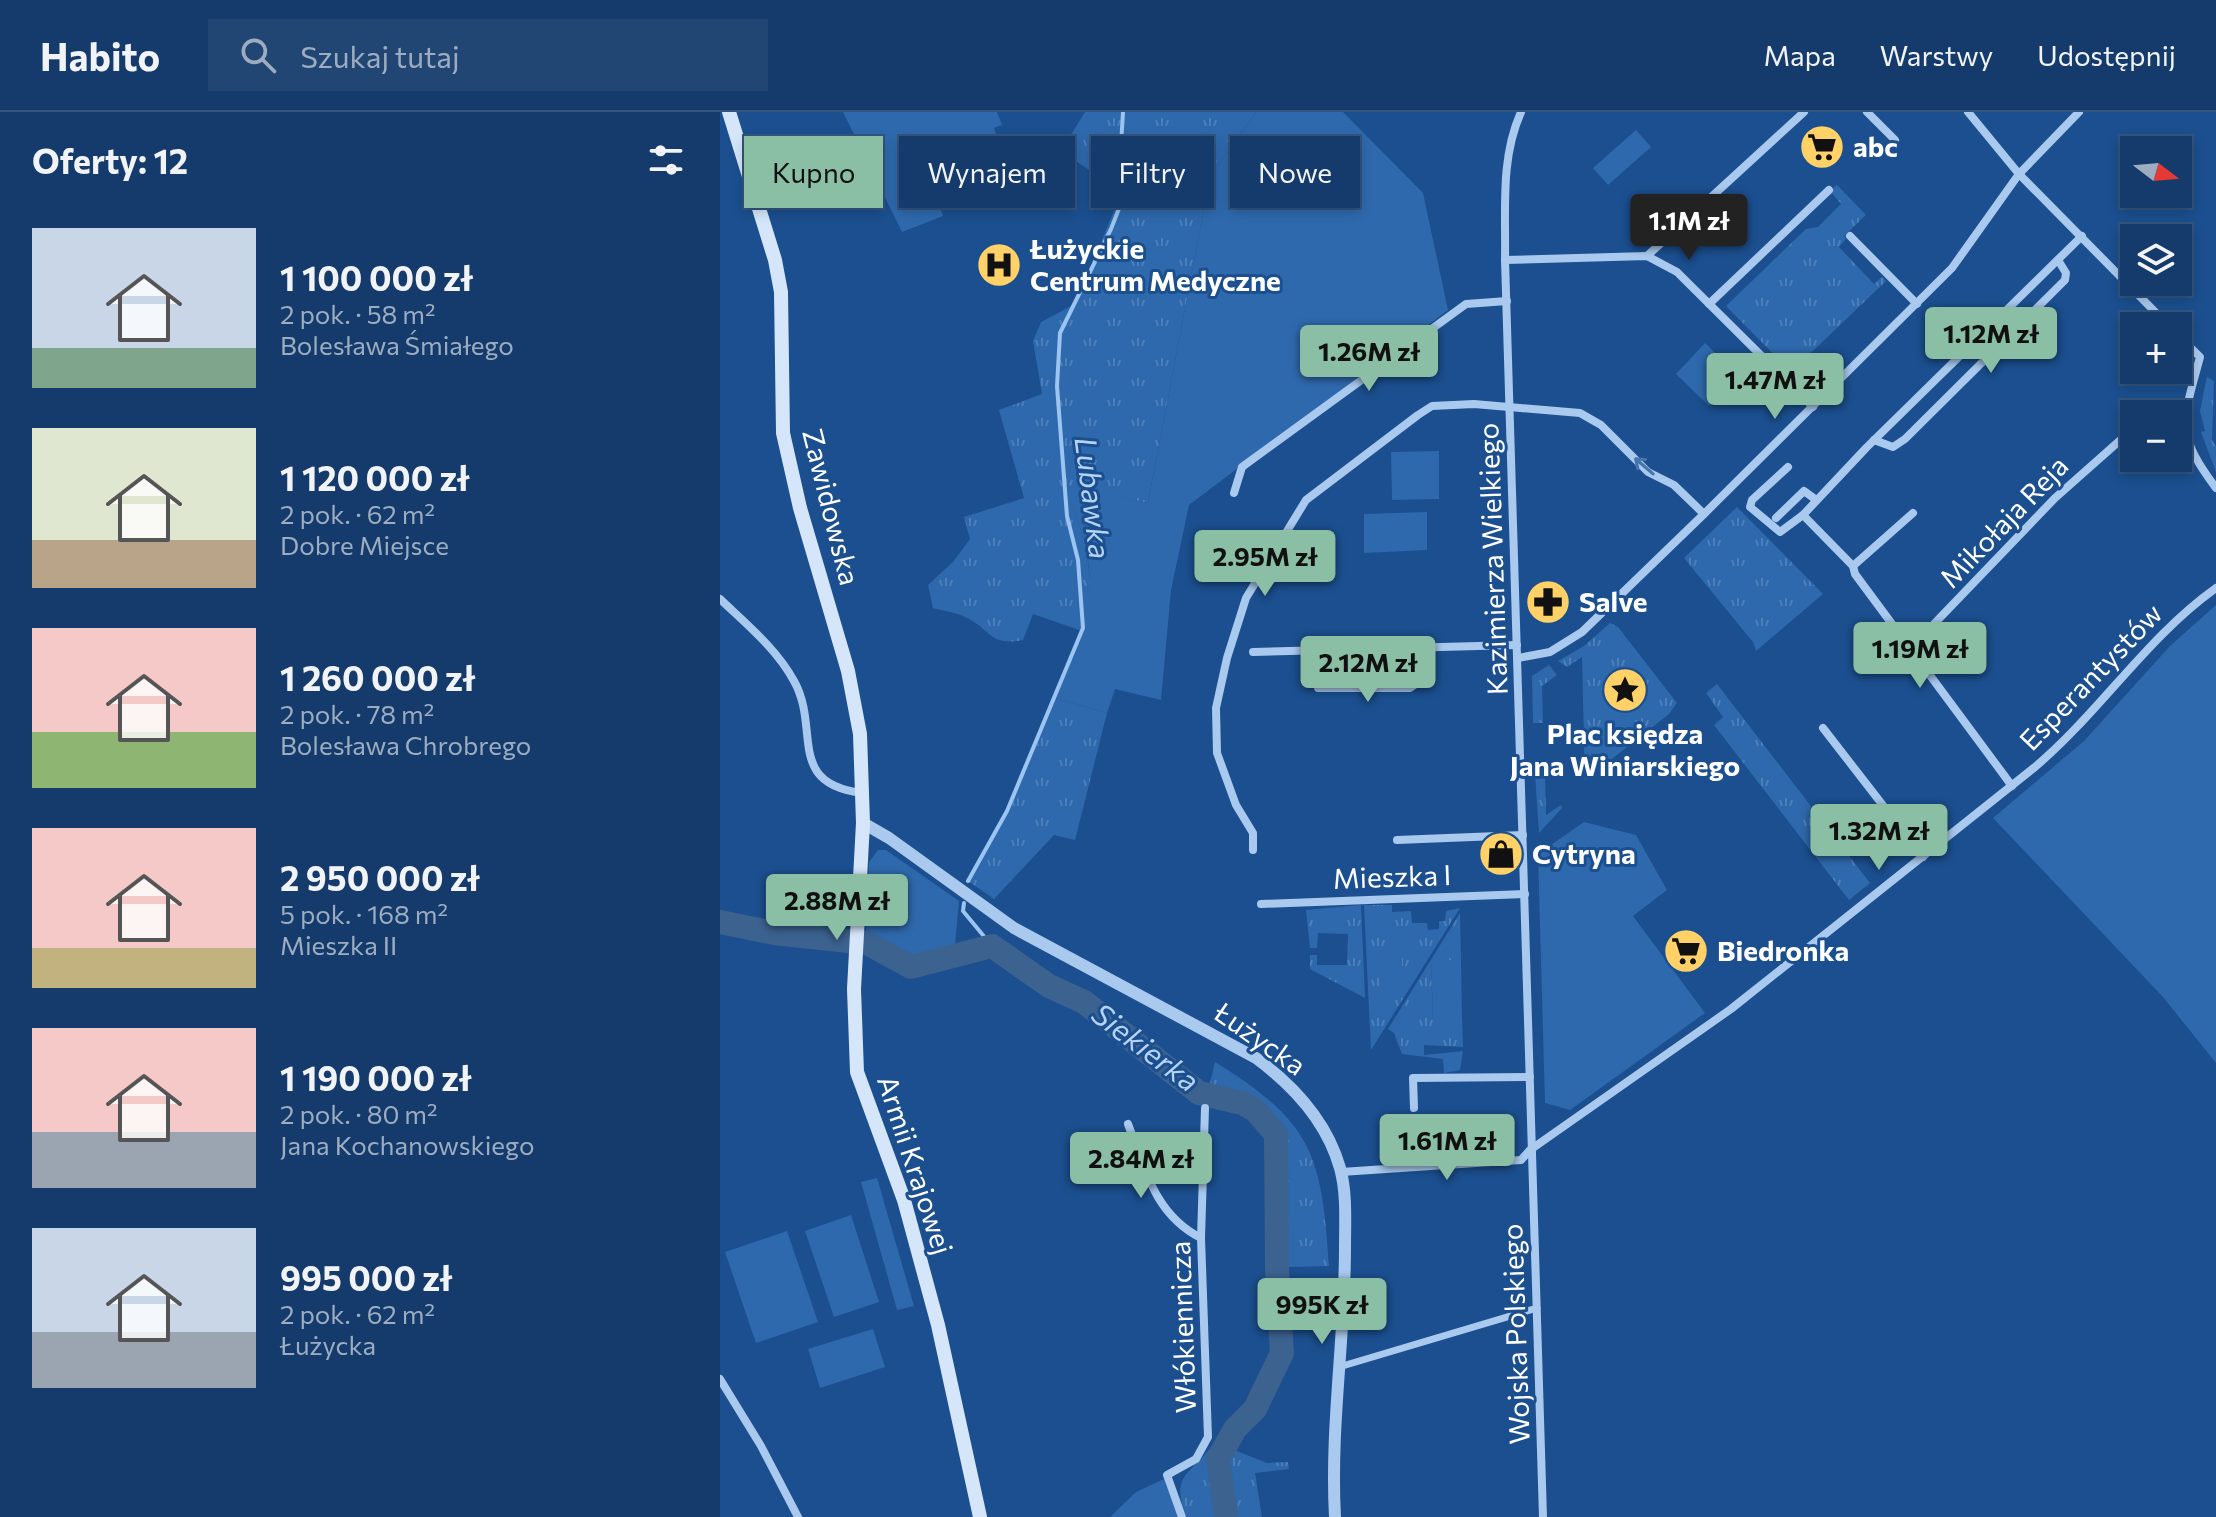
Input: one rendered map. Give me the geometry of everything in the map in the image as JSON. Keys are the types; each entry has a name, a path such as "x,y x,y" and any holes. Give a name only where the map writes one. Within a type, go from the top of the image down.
{"main road":[{"name":"Zawidowska","path":"729,112 777,268 781,292 783,433 800,508 848,671 860,734 863,823"},
{"name":"Armii Krajowej","path":"863,823 855,964 857,1072 904,1200 938,1325 980,1517"}],"street":[{"name":"Kazimierza Wielkiego","path":"1521,112 1511,136 1505,175 1505,260 1530,1150"},
{"path":"1647,256 1804,112"},
{"path":"1867,112 1895,140"},
{"path":"1968,112 2019,174 2155,312"},
{"path":"1518,658 1550,652 1582,632 1704,514 1917,304 1966,251 2019,174 2079,112"},
{"path":"1709,304 1829,190"},
{"path":"1850,236 1917,304"},
{"path":"1788,467 1752,500 1750,507 1780,532 1803,515 1874,440 2082,236"},
{"path":"1505,260 1647,256 1677,272 1813,407"},
{"path":"1874,440 1893,447 1905,439 2065,280 2066,273 2058,260"},
{"path":"1234,493 1242,467 1413,341 1466,304 1507,301"},
{"path":"2192,349 2200,357 2192,384"},
{"path":"1253,850 1253,833 1236,805 1217,753 1216,708 1227,658 1246,598 1306,500 1418,415 1432,406 1510,405 1587,416 1648,472 1674,485 1704,514"},
{"name":"Mikołaja Reja","path":"1909,650 2055,498 2120,440"},
{"path":"2192,453 2216,488"},
{"path":"1776,518 1804,491 1815,499"},
{"path":"1854,570 1913,513"},
{"path":"1803,515 1854,570 1909,650 2012,786"},
{"name":"Esperantystów","path":"1341,1172 1516,1162 1731,1009 2012,786 2066,740 2169,625 2216,588"},
{"path":"720,599 763,640 795,682 810,757 818,776 832,786 864,793"},
{"path":"1253,652 1517,645"},
{"path":"1315,651 1318,688 1410,688 1420,681 1421,647"},
{"path":"1823,728 1923,857"},
{"name":"Łużycka","path":"863,823 889,838 1014,928 1256,1058 1300,1097 1325,1131 1341,1172 1344,1289 1333,1450 1335,1517"},
{"path":"1397,840 1523,835"},
{"name":"Mieszka I","path":"1261,904 1525,894"},
{"path":"1414,1108 1413,1078 1530,1077"},
{"name":"Włókiennicza","path":"1182,1517 1167,1475 1196,1459 1208,1437 1201,1238 1205,1108"},
{"path":"1128,1124 1165,1212 1179,1226 1201,1238"},
{"name":"Wojska Polskiego","path":"1530,1150 1543,1517"},
{"path":"1339,1367 1415,1350 1537,1308"},
{"path":"720,1379 761,1446 798,1517"}],"green space":[{"path":"843,112 997,112 1002,125 994,128 997,136 899,136 899,208 940,208 943,216 902,232 883,193 883,136 855,136"},
{"path":"1085,112 1256,112 1239,136 1230,136 1230,149 1214,171 1214,136 1091,136 1091,171 1075,160 1075,136 1070,136"},
{"path":"1256,112 1343,112 1423,193 1448,310 1189,505 1171,590 1161,700 1115,689 1107,713 1052,697 1077,638 1089,592 1085,545 1063,484 1148,503 1204,208 1214,208 1214,171 1230,149 1230,208 1360,208 1360,136 1239,136"},
{"path":"1636,130 1651,147 1608,185 1593,168"},
{"path":"1837,185 1866,215 1844,236 1846,239 1839,247 1874,284 1882,277 1886,281 1791,372 1726,306 1806,229 1818,227 1841,204 1830,191"},
{"path":"1115,208 1204,208 1148,503 1064,485 1087,556 1089,592 1082,631 1033,614 1023,640 1003,641 965,617 933,608 928,585 953,562 970,539 964,517 1024,498 999,410 1042,394 1033,341 1041,322 1075,304"},
{"path":"1705,343 1738,375 1709,406 1676,374"},
{"path":"2207,377 2214,381 2212,440 2216,446 2216,472 2201,432 2205,431 2200,411"},
{"path":"1439,451 1439,499 1392,500 1391,452"},
{"path":"1737,507 1823,594 1756,651 1753,642 1684,558"},
{"path":"1427,512 1427,550 1364,553 1364,514"},
{"path":"2216,605 2216,1063 2163,997 1993,818 2084,741 2170,646"},
{"name":"Plac księdza Jana Winiarskiego","path":"1610,623 1618,627 1677,703 1669,714 1585,780 1582,657 1567,667 1558,661 1584,646"},
{"path":"1549,665 1557,675 1542,686 1543,723 1533,723 1532,676"},
{"path":"1717,684 1870,883 1849,900 1714,725 1723,717 1706,693"},
{"path":"1052,697 1107,713 1075,840 1054,835 994,899 968,881 1007,811"},
{"path":"1545,772 1546,815 1561,805 1562,808 1539,833 1535,773"},
{"path":"1584,822 1636,835 1667,890 1633,916 1705,1013 1570,1110 1545,1103 1538,854"},
{"path":"878,850 886,850 959,901 955,945 914,956 866,932 869,862"},
{"path":"1361,905 1365,998 1310,969 1310,955 1317,955 1317,965 1347,965 1348,934 1318,933 1317,948 1310,948 1306,910"},
{"path":"1364,905 1392,905 1392,912 1411,911 1412,923 1427,923 1428,930 1439,929 1439,921 1445,921 1446,911 1460,908 1371,1050"},
{"path":"1460,913 1461,960 1431,961 1433,1019 1462,1019 1463,1047 1424,1045 1424,1055 1463,1051 1460,1070 1444,1073 1443,1059 1402,1054 1394,1033 1388,1029"},
{"path":"1380,948 1402,948 1402,990 1380,990"},
{"path":"1431,960 1461,960 1462,1019 1433,1019"},
{"path":"1215,1062 1273,1103 1306,1144 1322,1195 1329,1266 1285,1267 1278,1130 1256,1106 1210,1083"},
{"path":"877,1178 914,1306 897,1310 861,1182"},
{"path":"851,1215 879,1302 834,1317 805,1231"},
{"path":"787,1231 818,1322 756,1343 725,1252"},
{"path":"873,1329 885,1367 820,1388 808,1349"},
{"path":"1212,1446 1218,1517 1187,1517 1180,1492 1181,1484"},
{"path":"1229,1448 1267,1463 1288,1462 1289,1469 1255,1473 1262,1517 1231,1517 1223,1478"},
{"path":"1164,1479 1178,1517 1110,1517 1136,1492"}],"waterway":[{"name":"Lubawka","path":"968,881 1007,811 1083,628 1078,560 1067,516 1057,386 1060,333 1111,229 1129,183 1121,145 1123,112"},
{"name":"Lubawka","path":"964,903 963,911 992,946"},
{"name":"Siekierka","path":"720,922 774,933 867,943 911,967 992,946 1049,986 1084,1002 1199,1093 1242,1103 1255,1110 1276,1134 1277,1269 1282,1353 1255,1409 1235,1429 1218,1459 1226,1517"}],"place":[{"name":"abc","path":"1822,147"},
{"name":"Łużyckie Centrum Medyczne","path":"999,265"},
{"name":"Salve","path":"1548,602"},
{"name":"Plac księdza Jana Winiarskiego","path":"1625,690"},
{"name":"Cytryna","path":"1501,854"},
{"name":"Biedronka","path":"1686,951"}]}
